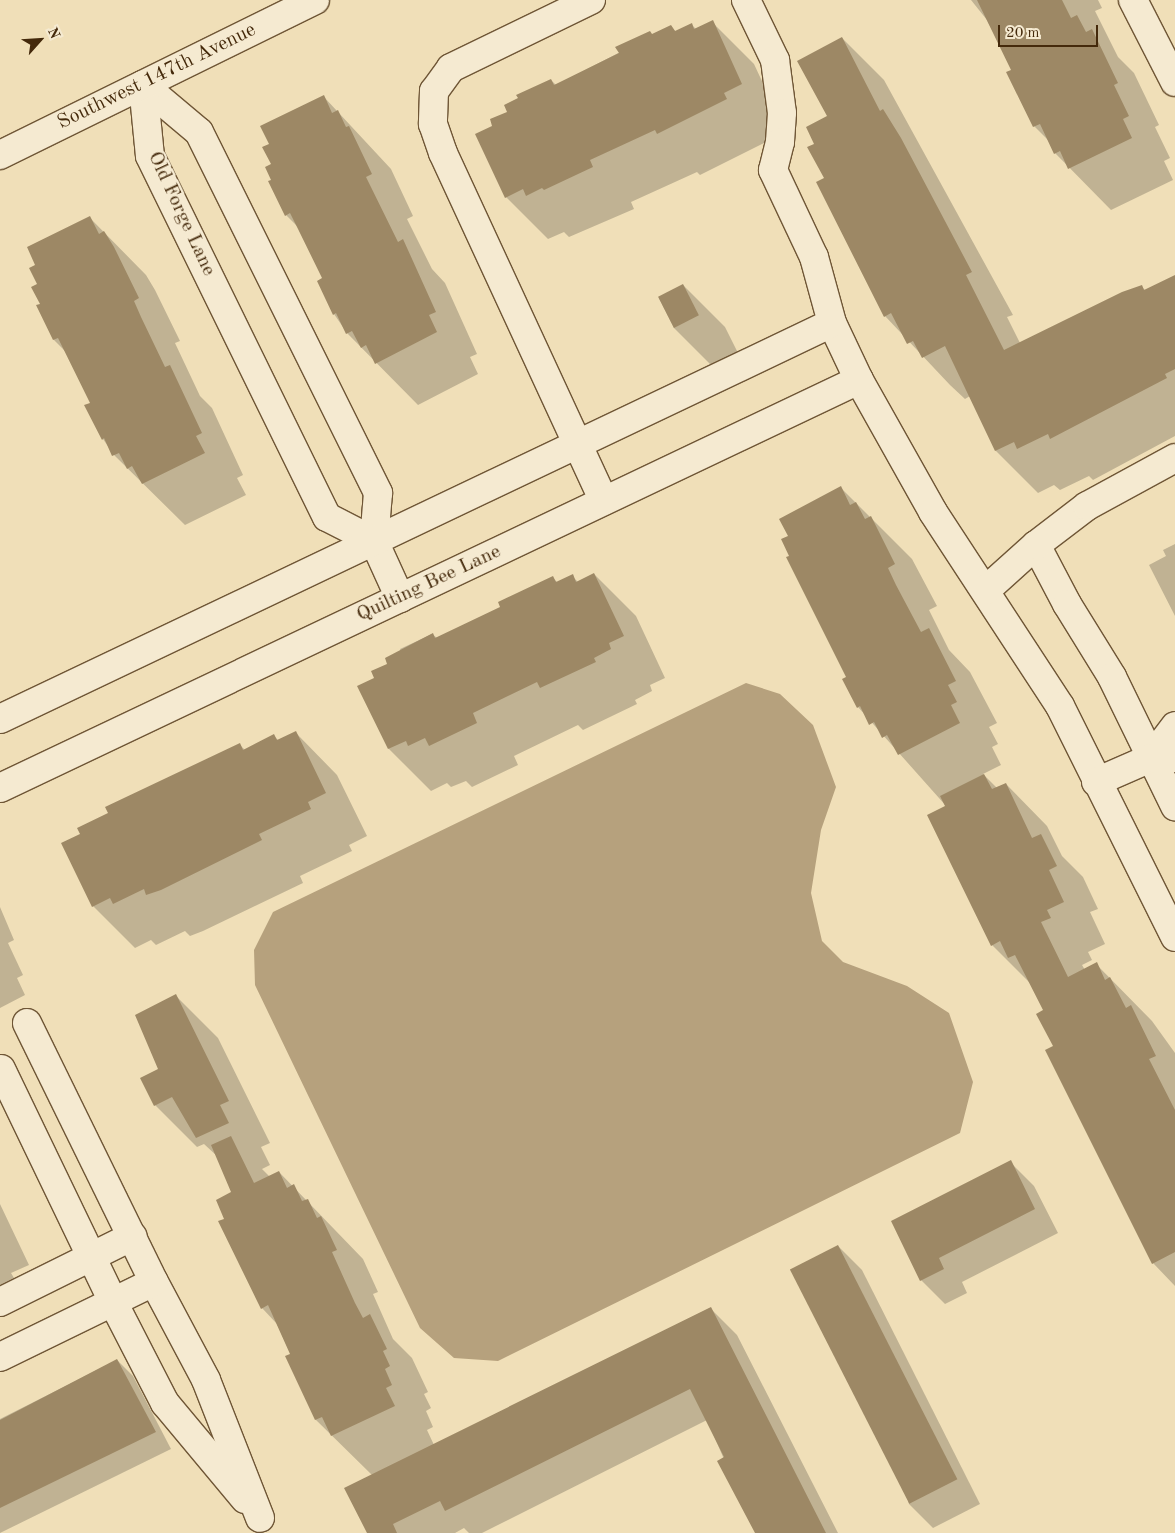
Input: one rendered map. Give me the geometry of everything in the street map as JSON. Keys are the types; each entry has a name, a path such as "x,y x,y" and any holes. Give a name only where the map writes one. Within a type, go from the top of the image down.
{"street":[{"name":"Southwest 147th Avenue","path":"0,155 315,0"},
{"path":"591,0 451,68 434,91 433,124 443,153 604,501"},
{"path":"746,0 775,60 782,113 780,142 773,170 814,257 832,323 859,380 933,512 986,590 1060,706 1096,782 1175,937"},
{"path":"1133,0 1175,82"},
{"path":"143,85 199,132 378,493 374,541 400,598"},
{"name":"Old Forge Lane","path":"143,85 150,156 323,509 328,517 374,541"},
{"path":"0,719 832,323"},
{"name":"Quilting Bee Lane","path":"0,788 859,380"},
{"path":"986,590 1036,545 1087,506 1175,458"},
{"path":"1036,545 1067,604 1163,758 1175,806"},
{"path":"1096,782 1163,758 1175,726"},
{"path":"1,1069 113,1302 165,1402 260,1518 206,1380 154,1282 27,1023"},
{"path":"0,1302 133,1236"},
{"path":"0,1357 154,1282"}],"shaded area":[{"path":"746,683 780,694 813,725 836,787 821,830 811,893 822,941 843,962 907,986 949,1013 973,1082 960,1133 498,1361 454,1358 420,1328 255,985 254,950 273,912"}],"building":[{"path":"977,0 1062,0 1071,18 1077,15 1086,32 1092,29 1118,83 1114,85 1129,116 1123,119 1132,138 1068,169 1060,151 1054,154 1040,124 1033,127 1006,72 1011,70"},
{"path":"713,20 742,84 724,93 727,99 657,134 655,130 590,160 593,167 544,190 542,188 526,196 523,189 505,198 475,134 492,126 490,119 507,112 504,105 518,98 516,95 551,79 554,85 619,53 615,47 650,31 652,34 671,25 675,31 692,23 694,29"},
{"path":"842,37 880,111 883,109 901,138 972,272 966,275 1004,350 1122,292 1142,285 1144,290 1175,275 1175,369 1165,374 1167,378 1050,439 1048,434 1017,449 1014,442 995,451 945,346 922,358 913,341 907,344 891,313 884,317 816,182 824,178 807,147 814,144 806,127 827,116 797,61"},
{"path":"324,95 332,113 338,110 346,127 349,126 372,174 366,177 398,242 403,239 436,312 429,315 437,332 375,364 366,345 361,348 352,331 346,334 336,313 333,315 317,281 322,278 290,213 285,216 268,181 271,180 265,167 271,164 262,147 269,144 260,126"},
{"path":"90,216 99,234 104,231 114,247 139,298 134,301 141,317 165,367 170,365 202,433 196,436 205,453 142,484 132,466 127,469 119,453 112,456 104,438 102,440 84,405 90,403 58,338 53,340 36,305 40,304 31,287 37,284 29,268 35,265 27,247"},
{"path":"683,284 699,315 674,328 658,297"},
{"path":"841,486 850,505 856,502 865,519 871,516 895,564 888,568 896,585 921,632 929,628 956,681 948,685 957,702 951,705 960,723 898,755 887,735 882,738 874,722 869,725 860,706 857,708 842,679 846,677 786,557 789,556 781,539 788,536 779,519"},
{"path":"594,573 624,636 609,643 611,649 594,658 596,662 540,688 537,682 473,713 477,723 429,746 425,738 408,746 406,741 388,749 357,686 374,678 371,671 387,664 385,658 433,633 435,638 500,607 498,602 553,576 556,582 573,574 576,582"},
{"path":"296,731 326,793 308,802 311,809 259,834 262,840 161,890 146,895 144,889 113,904 110,898 92,907 61,843 80,834 77,828 108,813 105,807 240,743 243,750 274,734 277,740"},
{"path":"984,774 992,789 1006,783 1032,838 1041,834 1057,866 1049,870 1064,902 1047,910 1051,918 1041,922 1068,977 1097,962 1105,980 1110,977 1126,1008 1131,1005 1156,1056 1149,1059 1175,1110 1175,1252 1152,1264 1045,1050 1053,1046 1036,1014 1043,1010 1015,955 1008,958 1000,941 991,946 927,815 945,806 940,796"},
{"path":"176,994 229,1101 220,1105 229,1123 196,1138 172,1097 154,1106 140,1078 158,1069 135,1015"},
{"path":"231,1136 254,1183 279,1171 287,1188 294,1184 302,1201 308,1199 317,1218 321,1216 337,1250 332,1252 355,1303 363,1318 370,1314 387,1349 383,1351 390,1366 385,1369 392,1385 386,1388 395,1406 331,1436 322,1417 315,1420 285,1356 290,1354 268,1305 261,1309 218,1221 224,1219 216,1200 231,1192 211,1145"},
{"path":"1011,1160 1035,1209 939,1258 944,1269 920,1281 891,1221"},
{"path":"838,1245 957,1479 909,1504 790,1270"},
{"path":"711,1307 826,1533 755,1533 717,1461 724,1457 690,1389 445,1511 440,1501 393,1524 397,1533 367,1533 344,1488"},
{"path":"117,1359 156,1432 0,1508 0,1420"}]}
